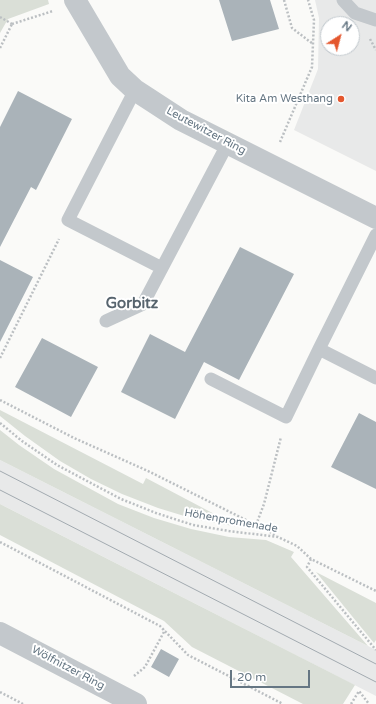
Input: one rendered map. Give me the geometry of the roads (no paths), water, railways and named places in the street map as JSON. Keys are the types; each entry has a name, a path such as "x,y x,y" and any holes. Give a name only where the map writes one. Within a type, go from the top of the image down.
{"street":[{"name":"Leutewitzer Ring","path":"76,2 120,76 135,90 181,120 376,218"},
{"name":"Wölfnitzer Ring","path":"0,633 136,704"}],"lane":[{"path":"343,0 355,13 376,20"},
{"path":"135,90 68,220 162,268"},
{"path":"106,321 143,304 228,143"},
{"path":"211,379 286,417 376,235"},
{"path":"319,349 376,378"}],"tram line":[{"path":"0,471 376,664"},
{"path":"0,490 376,682"}],"place":[{"name":"Kita Am Westhang","path":"341,99"}],"district":[{"name":"Gorbitz","path":"132,304"}]}
